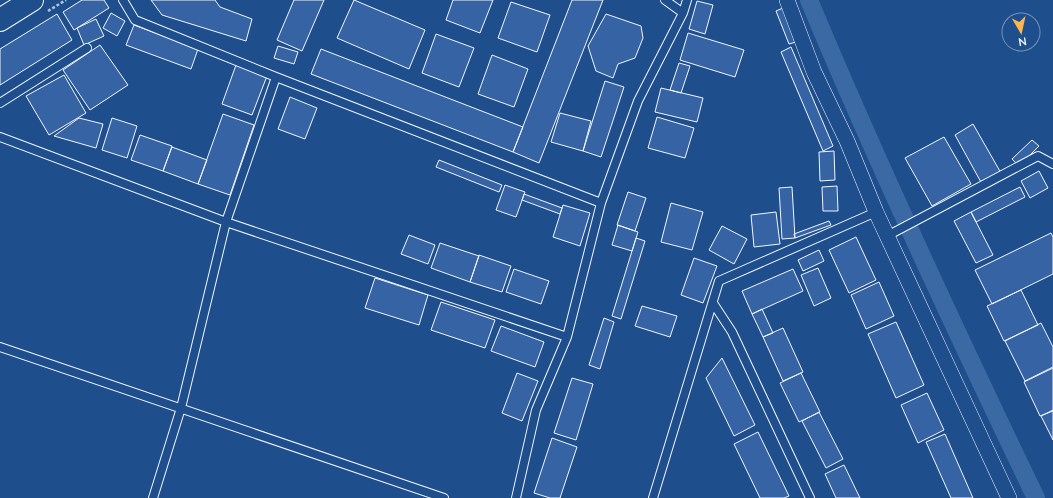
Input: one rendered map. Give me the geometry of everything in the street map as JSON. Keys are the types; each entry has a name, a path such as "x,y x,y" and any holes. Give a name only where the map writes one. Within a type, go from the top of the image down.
{"main road":[{"path":"0,20 32,0"}],"street":[{"path":"786,0 814,72 847,141 876,212 1009,498"}],"lane":[{"path":"123,0 135,20 276,77 602,203"},
{"path":"665,0 683,13"},
{"path":"516,498 536,410 567,338 602,203 638,101 683,13 687,0"},
{"path":"0,103 87,48"},
{"path":"153,498 181,408 226,222 276,77"},
{"path":"0,137 226,222 567,338"},
{"path":"887,236 1038,156 1053,164"},
{"path":"654,498 719,281 876,212"},
{"path":"713,303 732,332 810,498"},
{"path":"0,347 444,498"}],"building":[{"path":"82,0 104,0 109,8 74,30 63,12"},
{"path":"151,0 215,0 220,7 252,19 246,41 162,15"},
{"path":"294,0 324,0 302,51 277,40"},
{"path":"354,0 425,30 409,69 337,38"},
{"path":"453,0 493,0 480,33 446,20"},
{"path":"572,0 603,0 539,163 513,152"},
{"path":"697,1 713,5 705,34 689,29"},
{"path":"511,2 550,15 537,52 498,38"},
{"path":"783,8 796,42 789,44 776,11"},
{"path":"111,13 125,21 117,36 103,28"},
{"path":"57,14 72,40 0,85 0,49"},
{"path":"606,14 641,26 643,38 635,58 618,64 613,78 596,71 588,46"},
{"path":"96,19 104,36 84,45 77,28"},
{"path":"134,25 198,49 191,69 126,45"},
{"path":"688,33 744,50 735,77 680,60"},
{"path":"436,34 474,48 459,87 422,73"},
{"path":"100,45 128,85 90,110 63,70"},
{"path":"278,46 298,52 294,64 274,58"},
{"path":"791,47 833,146 823,151 781,52"},
{"path":"321,49 523,127 513,152 311,74"},
{"path":"492,55 528,69 514,107 478,94"},
{"path":"679,63 690,66 681,93 670,90"},
{"path":"236,65 267,76 252,115 222,104"},
{"path":"64,75 86,113 49,135 26,96"},
{"path":"605,81 624,87 601,157 583,151"},
{"path":"661,88 703,98 697,122 655,112"},
{"path":"290,97 317,108 305,139 278,129"},
{"path":"560,113 591,121 583,151 551,142"},
{"path":"223,114 254,125 230,195 198,184"},
{"path":"657,117 694,128 685,158 648,148"},
{"path":"79,118 103,124 96,148 54,136"},
{"path":"112,118 137,126 127,158 102,150"},
{"path":"973,124 1001,173 982,184 955,135"},
{"path":"140,135 172,146 163,171 131,160"},
{"path":"944,137 971,184 932,206 905,158"},
{"path":"1032,140 1039,146 1019,166 1012,159"},
{"path":"172,147 207,160 198,184 163,171"},
{"path":"834,151 835,180 820,181 819,152"},
{"path":"439,160 502,185 499,192 436,167"},
{"path":"1039,171 1048,188 1030,198 1021,181"},
{"path":"505,185 525,192 516,217 496,210"},
{"path":"837,186 838,211 823,211 822,187"},
{"path":"792,187 795,238 782,239 779,188"},
{"path":"1020,187 1025,197 976,222 971,212"},
{"path":"628,192 646,198 635,231 617,225"},
{"path":"524,194 562,208 560,214 522,200"},
{"path":"671,203 703,212 692,250 661,242"},
{"path":"563,205 590,213 580,246 553,237"},
{"path":"776,212 780,244 754,247 751,215"},
{"path":"971,212 993,255 976,263 954,221"},
{"path":"829,221 831,225 795,238 794,234"},
{"path":"618,225 638,232 632,251 612,245"},
{"path":"722,226 747,239 734,264 709,250"},
{"path":"1051,233 1053,237 1053,274 992,304 975,270"},
{"path":"409,235 435,245 428,264 401,254"},
{"path":"856,237 876,280 849,293 829,250"},
{"path":"636,238 645,241 621,319 612,316"},
{"path":"440,243 479,256 470,282 431,268"},
{"path":"819,250 824,261 803,271 798,260"},
{"path":"479,255 511,266 502,292 470,282"},
{"path":"694,258 717,266 703,303 681,295"},
{"path":"818,268 831,298 814,306 801,275"},
{"path":"514,269 549,281 541,304 506,292"},
{"path":"793,269 803,291 752,314 742,291"},
{"path":"375,278 428,295 419,325 365,308"},
{"path":"879,282 894,316 866,329 851,295"},
{"path":"1021,290 1038,325 1004,341 987,306"},
{"path":"441,302 495,320 485,348 431,330"},
{"path":"642,306 677,316 670,337 635,326"},
{"path":"762,309 773,333 763,337 752,314"},
{"path":"604,318 614,322 600,369 589,365"},
{"path":"896,322 924,385 896,398 868,334"},
{"path":"1041,323 1053,347 1053,367 1025,381 1005,341"},
{"path":"501,326 544,342 535,367 491,351"},
{"path":"783,328 803,372 783,381 763,337"},
{"path":"722,358 755,425 734,436 706,378"},
{"path":"1053,368 1053,411 1040,416 1024,382"},
{"path":"517,373 538,381 522,421 502,413"},
{"path":"801,373 820,412 799,422 780,383"},
{"path":"572,378 593,384 576,440 554,433"},
{"path":"927,393 944,430 918,443 901,405"},
{"path":"1053,410 1053,440 1041,416"},
{"path":"819,412 843,459 826,468 802,421"},
{"path":"758,432 789,496 784,498 760,498 734,444"},
{"path":"945,434 973,498 951,498 926,442"},
{"path":"552,438 577,447 560,498 550,498 534,493"},
{"path":"844,465 860,498 836,498 825,474"}],"waterway":[{"path":"809,0 863,126 919,250 1036,498"}]}
